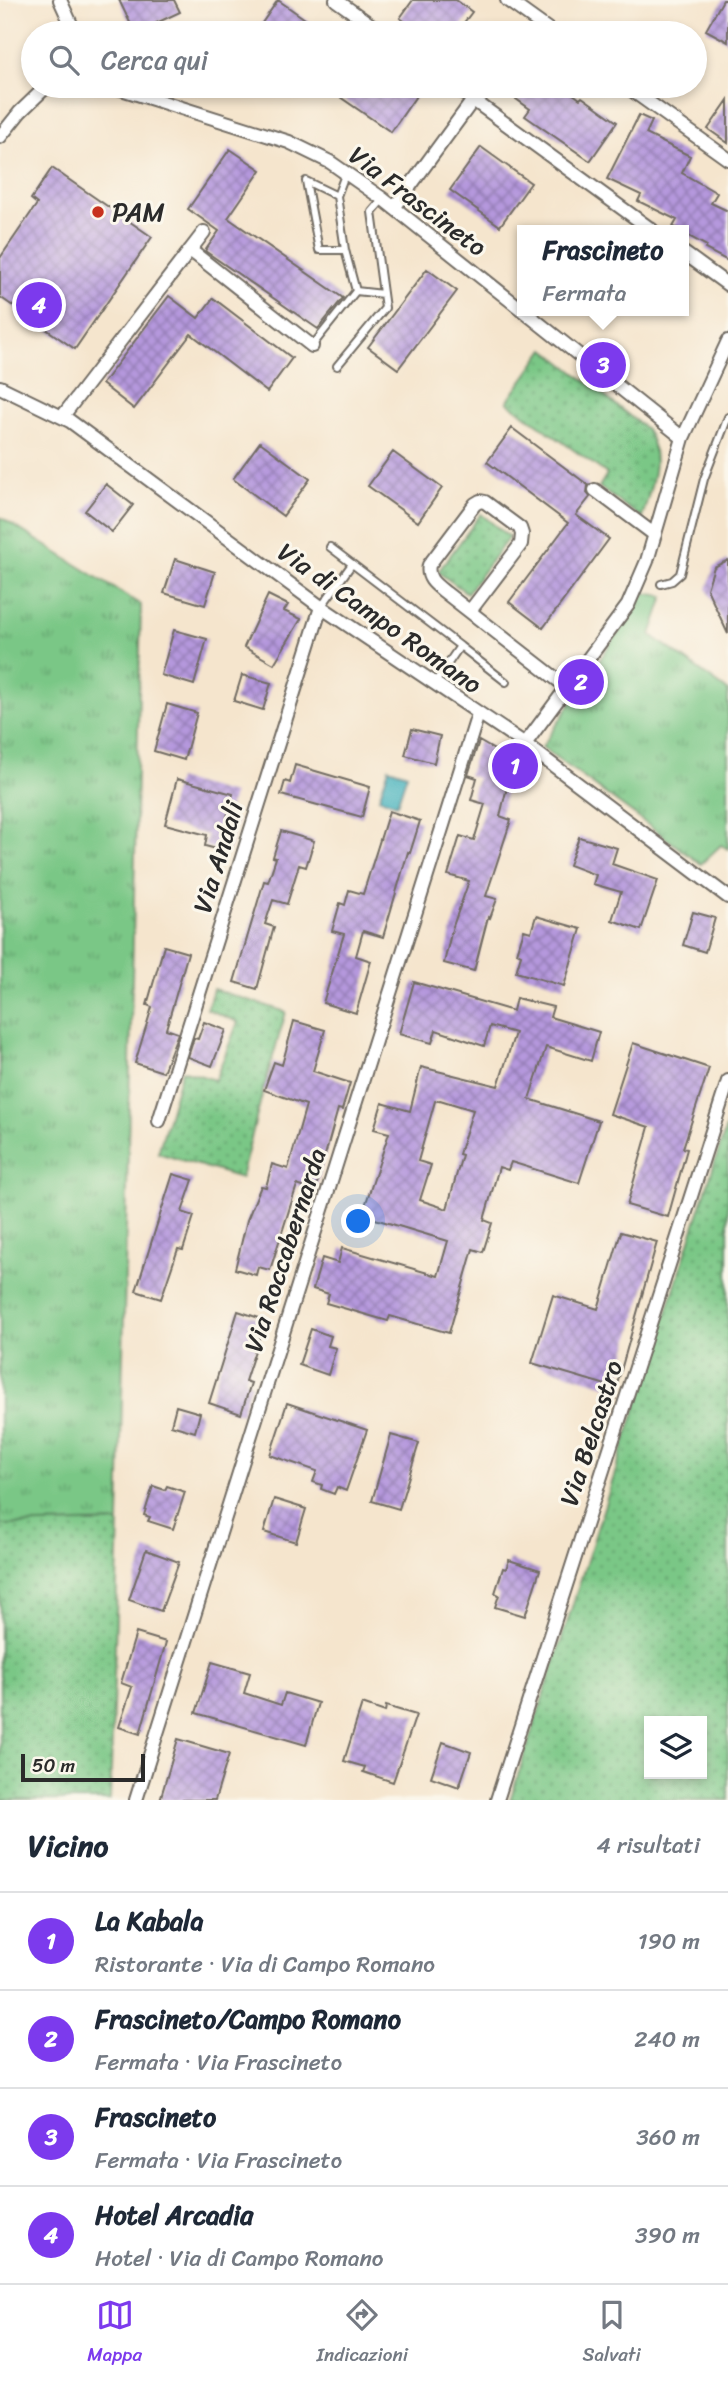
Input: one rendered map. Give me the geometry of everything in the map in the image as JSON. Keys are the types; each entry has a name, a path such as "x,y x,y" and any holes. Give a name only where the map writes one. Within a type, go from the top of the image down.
{"street":[{"path":"60,0 70,21"},
{"path":"336,0 365,21"},
{"path":"507,0 536,21"},
{"path":"0,137 35,98"},
{"name":"Via Frascineto","path":"150,98 289,142 346,172 517,306"},
{"path":"470,98 645,225"},
{"path":"643,98 728,159"},
{"path":"394,208 473,100"},
{"path":"62,417 204,232"},
{"path":"190,250 312,346"},
{"path":"689,257 728,285"},
{"name":"Via Frascineto","path":"530,316 683,438"},
{"path":"525,744 628,605 647,561 683,438 728,341"},
{"name":"Via di Campo Romano","path":"0,387 62,417 321,607 525,744 728,897"},
{"path":"594,490 655,535"},
{"path":"470,611 521,544 522,534 520,528 480,501 475,504 428,569 428,573 433,583 568,688"},
{"name":"Via Andali","path":"159,1121 321,607"},
{"name":"Via Roccabernarda","path":"136,1800 478,714"},
{"name":"Via Belcastro","path":"497,1800 728,1081"}],"lane":[{"path":"346,172 337,196 345,250 356,291"},
{"path":"337,196 306,181 319,250 345,250"},
{"path":"337,366 385,308 372,212 383,199"},
{"path":"356,291 383,294"},
{"path":"312,346 356,291"},
{"path":"662,584 672,581 680,574 704,479 728,417"},
{"path":"330,547 506,682"},
{"path":"321,607 352,564"},
{"path":"434,684 460,646"}],"green space":[{"path":"545,349 646,429 655,462 642,518 599,487 607,474 507,402"},
{"path":"481,514 509,537 467,593 438,572"},
{"path":"0,517 141,605 119,1522 0,1525"},
{"path":"644,593 664,596 651,635 728,691 728,849 721,845 701,864 542,747"},
{"path":"213,989 286,1012 241,1178 158,1153 182,1070 215,1080 238,1022 207,1009"},
{"path":"728,1121 728,1800 510,1800"},
{"path":"119,1522 110,1800 0,1800 0,1525"}],"water":[{"path":"389,768 407,774 397,804 379,798"}],"building":[{"path":"119,0 174,0 180,12 161,21 129,21"},
{"path":"278,0 308,21 263,21"},
{"path":"413,0 456,0 472,12 465,21 404,21 400,18"},
{"path":"723,0 728,0 728,42 707,28"},
{"path":"341,98 415,98 391,132"},
{"path":"515,98 583,98 617,122 590,161 525,116 530,109"},
{"path":"728,100 728,143 708,129"},
{"path":"639,115 652,121 646,134 690,156 682,173 717,193 711,203 728,211 728,261 705,249 707,246 689,236 689,225 674,225 677,220 638,201 641,195 607,179"},
{"path":"481,147 531,183 500,226 450,190"},
{"path":"230,149 261,170 228,218 343,298 318,329 205,251 219,231 188,209"},
{"path":"52,168 152,237 75,349 0,297 0,258 37,204 31,199"},
{"path":"427,269 457,291 398,369 368,347"},
{"path":"169,296 198,318 213,298 292,358 267,392 191,334 134,409 102,384"},
{"path":"512,428 588,485 587,493 590,497 576,515 609,539 543,628 509,602 568,523 487,462"},
{"path":"260,442 310,479 283,516 233,479"},
{"path":"393,452 442,488 418,522 368,486"},
{"path":"106,484 133,505 112,532 85,511"},
{"path":"175,559 215,572 205,605 164,593"},
{"path":"728,560 728,634 707,589 714,567"},
{"path":"268,595 288,605 284,611 301,619 274,664 244,647"},
{"path":"174,630 207,639 194,685 161,675"},
{"path":"242,675 271,683 263,710 234,701"},
{"path":"167,704 197,713 184,760 154,751"},
{"path":"412,729 440,736 434,763 405,755"},
{"path":"479,741 532,772 529,784 509,779 500,816 511,820 486,896 497,899 490,918 488,917 474,971 444,963 452,929 469,881 448,875 460,836 474,840 485,804 471,800 477,778 468,775"},
{"path":"295,765 370,787 362,817 281,795 285,781 290,783"},
{"path":"177,779 233,794 227,817 237,820 228,852 205,846 207,835 165,824"},
{"path":"389,811 420,821 383,937 363,931 356,956 371,961 356,1013 323,1003 344,934 332,931 340,903 345,905 349,890 363,894"},
{"path":"281,831 314,841 306,867 299,865 287,904 273,900 265,924 274,927 257,989 234,982 264,881 268,882 276,858 273,857"},
{"path":"579,837 617,848 612,864 658,880 641,930 612,920 621,892 593,884 596,875 569,865"},
{"path":"693,912 715,918 705,952 683,945"},
{"path":"536,916 581,929 564,986 516,972 521,955 517,953 524,930 531,932"},
{"path":"164,946 188,953 166,1029 178,1033 163,1072 135,1063 152,1007 147,1005"},
{"path":"414,982 513,1011 516,998 553,1007 550,1017 599,1032 591,1061 546,1047 529,1099 599,1121 579,1183 511,1162 508,1170 499,1167 484,1220 492,1223 483,1252 473,1249 449,1333 390,1316 388,1321 326,1303 329,1294 313,1289 322,1258 338,1263 342,1248 438,1276 448,1241 362,1215 389,1133 374,1129 382,1103 410,1111 421,1067 498,1086 515,1033 490,1026 484,1046 436,1030 432,1043 399,1034","holes":["440,1100 473,1110 459,1154 462,1155 447,1209 420,1200 431,1165 418,1161 435,1101"]},
{"path":"294,1021 325,1030 313,1071 350,1083 342,1110 338,1109 315,1191 297,1185 270,1270 258,1267 256,1275 235,1269 247,1220 261,1186 266,1187 272,1164 288,1169 306,1105 264,1090 274,1062 282,1065"},
{"path":"204,1022 226,1030 212,1066 188,1057 194,1038 198,1039"},
{"path":"633,1043 709,1068 683,1148 687,1149 668,1217 627,1205 649,1127 610,1114"},
{"path":"173,1174 193,1180 182,1212 194,1216 183,1250 178,1249 161,1299 136,1291"},
{"path":"621,1232 657,1242 616,1388 532,1363 553,1295 598,1309"},
{"path":"238,1311 265,1320 245,1381 251,1383 241,1414 209,1403"},
{"path":"311,1329 331,1336 328,1346 336,1348 328,1375 299,1365"},
{"path":"287,1403 367,1430 346,1491 337,1487 334,1494 321,1489 322,1485 313,1482 317,1471 270,1455"},
{"path":"176,1406 200,1413 195,1432 171,1425"},
{"path":"391,1435 419,1443 399,1509 372,1501"},
{"path":"153,1486 165,1490 167,1486 185,1492 173,1529 148,1521 150,1517 144,1515"},
{"path":"274,1499 306,1509 296,1542 264,1532"},
{"path":"146,1550 179,1562 161,1611 129,1600"},
{"path":"509,1560 540,1570 525,1616 495,1607 499,1595 495,1593 503,1568 506,1569"},
{"path":"136,1633 166,1642 140,1734 119,1727 132,1687 121,1683"},
{"path":"212,1662 250,1673 244,1693 281,1705 285,1693 318,1703 306,1745 196,1713"},
{"path":"362,1704 385,1712 386,1706 416,1715 393,1782 363,1772 365,1767 344,1761"},
{"path":"178,1739 229,1754 215,1800 160,1800"},
{"path":"443,1742 471,1752 459,1787 431,1777"}],"place":[{"name":"PAM","path":"98,212"},
{"name":"Hotel Arcadia","path":"39,305"},
{"name":"Frascineto","path":"603,365"},
{"name":"Frascineto/Campo Romano","path":"581,682"},
{"name":"La Kabala","path":"515,766"}]}
